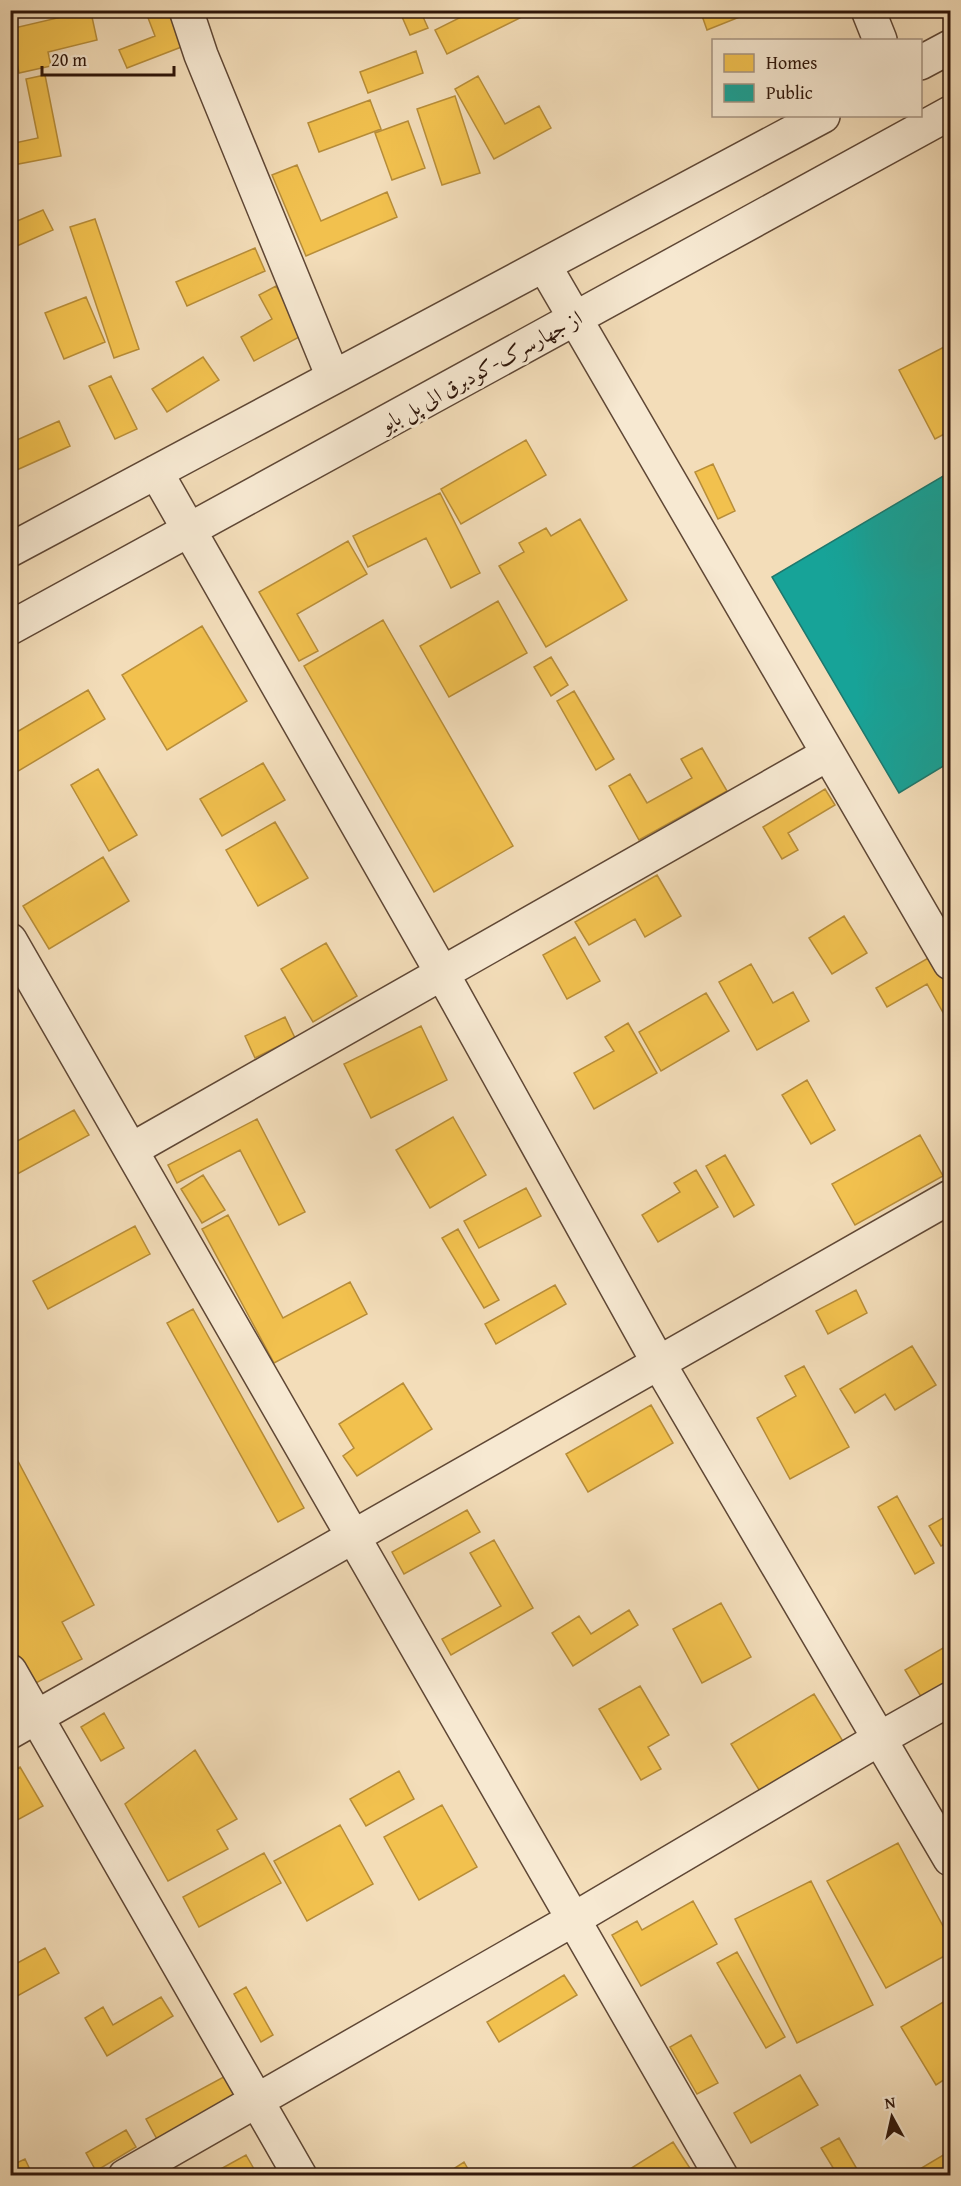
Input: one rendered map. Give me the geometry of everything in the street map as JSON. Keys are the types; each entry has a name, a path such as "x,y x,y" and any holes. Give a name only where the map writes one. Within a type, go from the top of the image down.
{"street":[{"path":"186,10 201,55 333,377"},
{"path":"868,10 880,39"},
{"path":"922,62 951,47"},
{"name":"از جهارسرک-کودبرق الی پل بایو","path":"10,628 951,113"},
{"path":"10,550 821,117"},
{"path":"544,265 951,963"},
{"path":"156,472 442,973 658,1362 951,1859"},
{"path":"130,1150 828,754"},
{"path":"10,940 721,2175"},
{"path":"24,1725 951,1197"},
{"path":"10,1671 24,1725 257,2100 300,2175"},
{"path":"125,2175 574,1919 951,1699"}],"building: Homes":[{"path":"65,10 106,10 107,14 92,17 97,40 48,52 51,66 19,73 10,29 66,16"},
{"path":"145,10 170,10 184,46 127,68 119,50 155,36"},
{"path":"399,10 420,10 428,28 410,35"},
{"path":"475,10 531,10 532,12 447,54 435,30"},
{"path":"700,10 757,10 707,30"},
{"path":"416,51 423,73 368,93 360,72"},
{"path":"45,75 61,156 13,165 10,144 38,138 26,79"},
{"path":"478,76 505,124 539,106 551,128 494,159 455,89"},
{"path":"455,96 480,173 442,185 417,109"},
{"path":"370,100 381,129 319,152 308,123"},
{"path":"408,121 425,168 392,180 375,133"},
{"path":"297,165 321,221 387,192 397,217 306,256 272,175"},
{"path":"43,210 53,230 10,249 10,224"},
{"path":"95,219 139,349 114,358 70,227"},
{"path":"255,248 265,271 187,306 176,282"},
{"path":"276,286 303,335 254,361 241,337 272,319 259,295"},
{"path":"86,297 105,342 64,359 45,313"},
{"path":"950,344 950,431 935,439 899,370"},
{"path":"203,357 219,380 167,412 152,389"},
{"path":"111,376 137,429 115,439 89,386"},
{"path":"59,421 70,446 10,473 10,443"},
{"path":"526,440 546,475 461,524 441,489"},
{"path":"713,464 735,511 718,519 695,472"},
{"path":"440,493 480,573 451,588 426,538 368,567 353,536"},
{"path":"580,519 627,600 546,647 499,566 524,552 519,543 546,528 551,536"},
{"path":"348,541 367,574 297,614 318,651 299,661 259,592"},
{"path":"498,601 527,653 449,697 420,646"},
{"path":"383,620 513,846 434,892 304,666"},
{"path":"202,626 247,701 167,750 122,675"},
{"path":"551,657 568,685 551,696 534,667"},
{"path":"88,690 105,719 10,776 10,736"},
{"path":"574,691 614,759 596,770 557,701"},
{"path":"702,748 727,791 639,840 609,786 630,774 647,803 692,778 681,759"},
{"path":"263,763 285,800 222,836 200,799"},
{"path":"98,769 137,835 109,851 71,785"},
{"path":"825,789 835,805 788,833 798,850 782,859 763,827"},
{"path":"275,822 308,878 258,906 226,850"},
{"path":"103,857 129,901 49,949 23,906"},
{"path":"657,875 681,916 645,937 635,919 589,945 575,922"},
{"path":"844,916 867,953 832,974 809,938"},
{"path":"575,937 600,981 567,999 543,955"},
{"path":"326,943 357,996 313,1022 281,969"},
{"path":"937,953 950,977 950,1013 945,1016 927,984 887,1007 876,988"},
{"path":"751,964 773,1003 793,992 809,1021 757,1050 719,982"},
{"path":"706,993 729,1031 661,1071 639,1032"},
{"path":"285,1017 295,1038 255,1058 245,1036"},
{"path":"628,1023 657,1073 594,1109 574,1073 614,1051 605,1037"},
{"path":"421,1026 447,1080 371,1118 344,1064"},
{"path":"807,1080 835,1130 811,1144 782,1095"},
{"path":"74,1110 89,1135 10,1178 10,1145"},
{"path":"453,1117 486,1175 430,1208 396,1150"},
{"path":"257,1119 305,1212 279,1225 240,1150 177,1183 168,1165"},
{"path":"920,1135 943,1176 855,1225 832,1184"},
{"path":"725,1155 754,1205 734,1217 706,1166"},
{"path":"696,1170 718,1207 658,1242 642,1215 680,1192 674,1183"},
{"path":"203,1175 225,1210 202,1223 181,1189"},
{"path":"526,1188 541,1216 479,1248 464,1221"},
{"path":"228,1215 283,1318 350,1282 367,1314 274,1363 202,1229"},
{"path":"135,1226 150,1254 48,1309 33,1281"},
{"path":"458,1229 499,1300 484,1308 442,1238"},
{"path":"555,1285 566,1304 496,1344 485,1324"},
{"path":"856,1290 867,1313 828,1334 816,1311"},
{"path":"193,1309 304,1508 278,1522 167,1323"},
{"path":"912,1346 936,1385 895,1410 885,1394 855,1413 840,1389"},
{"path":"804,1366 849,1447 790,1479 757,1418 796,1396 785,1376"},
{"path":"403,1383 432,1429 357,1476 343,1456 354,1448 339,1424"},
{"path":"651,1405 673,1443 588,1492 566,1454"},
{"path":"10,1446 94,1605 62,1622 82,1659 30,1686 10,1649"},
{"path":"897,1496 934,1563 915,1574 878,1507"},
{"path":"467,1510 480,1532 404,1574 392,1552"},
{"path":"950,1514 950,1541 941,1546 929,1526"},
{"path":"494,1540 533,1608 451,1655 442,1639 501,1606 470,1553"},
{"path":"721,1603 751,1657 702,1683 673,1629"},
{"path":"629,1610 638,1625 573,1666 552,1633 579,1616 591,1634"},
{"path":"950,1644 950,1684 923,1700 905,1670"},
{"path":"640,1686 669,1735 648,1747 661,1769 641,1780 599,1709"},
{"path":"814,1694 844,1743 761,1793 731,1744"},
{"path":"104,1713 124,1748 101,1761 81,1727"},
{"path":"195,1750 237,1819 217,1830 228,1849 168,1881 125,1804"},
{"path":"20,1767 43,1806 10,1824 10,1773"},
{"path":"399,1771 414,1799 366,1826 350,1799"},
{"path":"442,1805 477,1867 419,1900 384,1837"},
{"path":"340,1825 373,1884 307,1921 274,1861"},
{"path":"898,1843 950,1939 950,1953 886,1988 827,1881"},
{"path":"264,1853 281,1883 199,1927 183,1897"},
{"path":"811,1881 873,2005 797,2043 735,1919"},
{"path":"693,1901 717,1944 641,1986 612,1935 637,1921 642,1930"},
{"path":"45,1948 59,1973 10,2000 10,1967"},
{"path":"737,1952 785,2037 766,2048 717,1963"},
{"path":"564,1975 577,1995 499,2042 487,2022"},
{"path":"246,1987 273,2035 261,2042 234,1994"},
{"path":"161,1997 173,2016 107,2056 85,2018 103,2007 113,2025"},
{"path":"950,1998 950,2076 936,2085 901,2027"},
{"path":"691,2035 718,2083 697,2094 670,2047"},
{"path":"231,2073 243,2094 158,2141 146,2119"},
{"path":"800,2075 818,2105 751,2143 734,2113"},
{"path":"126,2130 136,2147 96,2171 86,2153"},
{"path":"839,2138 861,2176 838,2176 821,2148"},
{"path":"673,2142 695,2176 627,2176 625,2172"},
{"path":"950,2151 950,2176 908,2176"},
{"path":"246,2155 258,2176 208,2176"},
{"path":"25,2159 33,2176 10,2176 10,2166"},
{"path":"464,2162 472,2176 448,2176 447,2173"}],"building: Public":[{"path":"950,472 950,762 899,793 772,577"}]}
